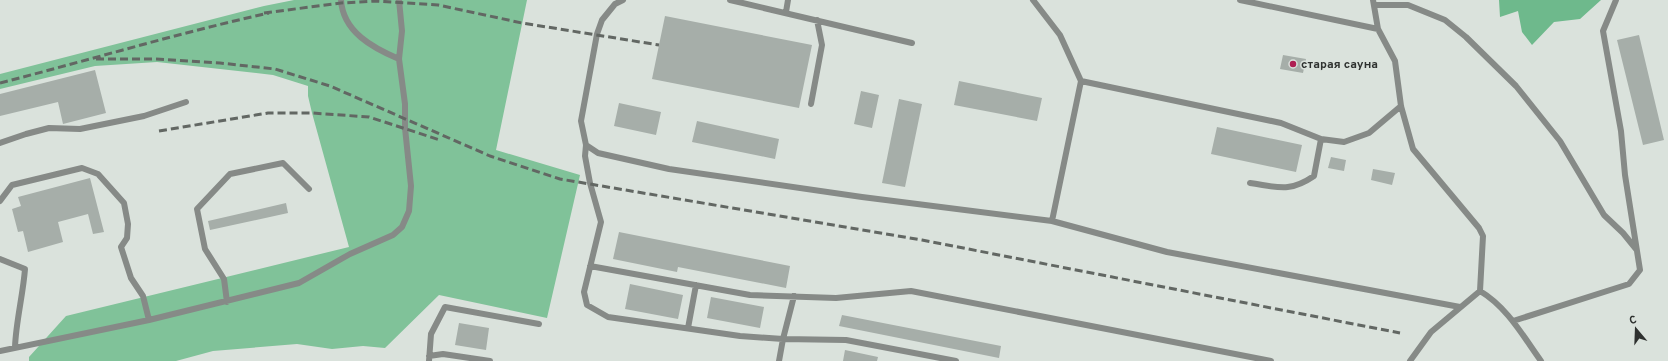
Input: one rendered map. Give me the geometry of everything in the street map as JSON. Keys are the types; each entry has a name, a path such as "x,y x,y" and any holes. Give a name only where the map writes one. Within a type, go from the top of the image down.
{"lane":[{"path":"341,0 346,20 356,34 378,50 399,59"},
{"path":"0,351 149,320 227,302 299,283 350,254 393,235 402,227 409,211 411,186 399,59 402,31 399,0"},
{"path":"623,0 616,4 602,20 597,34 581,121 586,146 585,156 590,183 601,222 584,292 587,305 608,317 740,336 783,339 846,340 956,361"},
{"path":"730,0 912,42"},
{"path":"786,12 788,0"},
{"path":"1033,0 1060,35 1081,81 1052,221"},
{"path":"1240,0 1378,29"},
{"path":"1513,321 1629,284 1640,270 1625,175 1621,131 1602,31 1616,0"},
{"path":"1410,361 1431,332 1480,291 1482,236 1479,228 1413,149 1401,106 1395,61 1378,29 1374,2 1408,5 1445,20 1466,37 1516,86 1560,141 1604,216 1623,233 1638,250"},
{"path":"811,104 822,45 817,20"},
{"path":"1081,81 1281,123 1320,139 1344,142 1369,133 1401,106"},
{"path":"0,143 49,128 80,129 144,116 186,102"},
{"path":"1250,183 1288,188 1303,184 1314,176 1320,139"},
{"path":"586,146 598,153 669,169 862,197 1052,221 1167,252 1460,307"},
{"path":"227,302 224,279 205,249 197,209 230,174 284,163 309,189"},
{"path":"0,201 12,185 82,168 98,174 124,203 128,224 127,238 121,247 131,278 144,296 149,320"},
{"path":"0,259 25,269 24,285 16,326 15,347"},
{"path":"590,266 750,295 836,298 912,291 1271,361"},
{"path":"688,328 696,285"},
{"path":"1480,291 1492,298 1513,321 1541,361"},
{"path":"779,361 794,296"},
{"path":"490,361 443,354 429,359 431,334 445,307 539,324"}],"green space":[{"path":"294,0 527,0 496,150 580,175 547,318 439,295 385,348 363,346 332,349 297,344 213,351 176,361 29,361 29,357 66,316 349,247 312,113 308,96 308,86 273,75 157,62 95,66 0,89 0,74 264,6"},
{"path":"1499,0 1601,0 1580,19 1554,22 1532,45 1522,32 1518,11 1500,17"}],"building":[{"path":"665,16 812,45 799,108 652,79"},
{"path":"1639,35 1664,140 1643,145 1617,40"},
{"name":"старая сауна","path":"1283,55 1306,59 1303,73 1280,69"},
{"path":"95,70 106,113 63,124 58,102 0,116 0,94"},
{"path":"959,81 1042,98 1037,121 954,105"},
{"path":"861,91 879,95 872,128 854,124"},
{"path":"899,99 922,104 905,187 882,183"},
{"path":"619,103 661,112 656,135 614,126"},
{"path":"697,121 779,139 775,159 692,142"},
{"path":"1217,127 1302,145 1296,172 1211,154"},
{"path":"1331,157 1346,160 1344,171 1328,168"},
{"path":"1373,169 1395,173 1392,185 1371,180"},
{"path":"90,178 104,232 93,234 88,214 58,222 63,242 28,252 23,231 18,232 12,209 21,206 18,197"},
{"path":"286,203 288,213 210,230 208,221"},
{"path":"619,232 790,266 786,288 678,267 677,272 613,259"},
{"path":"630,284 683,295 678,319 625,309"},
{"path":"711,297 764,307 760,328 707,318"},
{"path":"842,315 1001,346 999,358 839,326"},
{"path":"459,323 489,328 486,350 455,345"},
{"path":"845,350 878,357 877,361 843,361"}],"railway":[{"path":"264,13 341,3 377,1 438,5 522,23 659,45"},
{"path":"0,83 168,38 269,13"},
{"path":"96,59 156,59 220,63 275,69 330,86 490,156 560,179 922,240 1400,333"},
{"path":"159,131 268,113 312,113 369,117 440,140"}],"place":[{"name":"старая сауна","path":"1293,64"}]}
